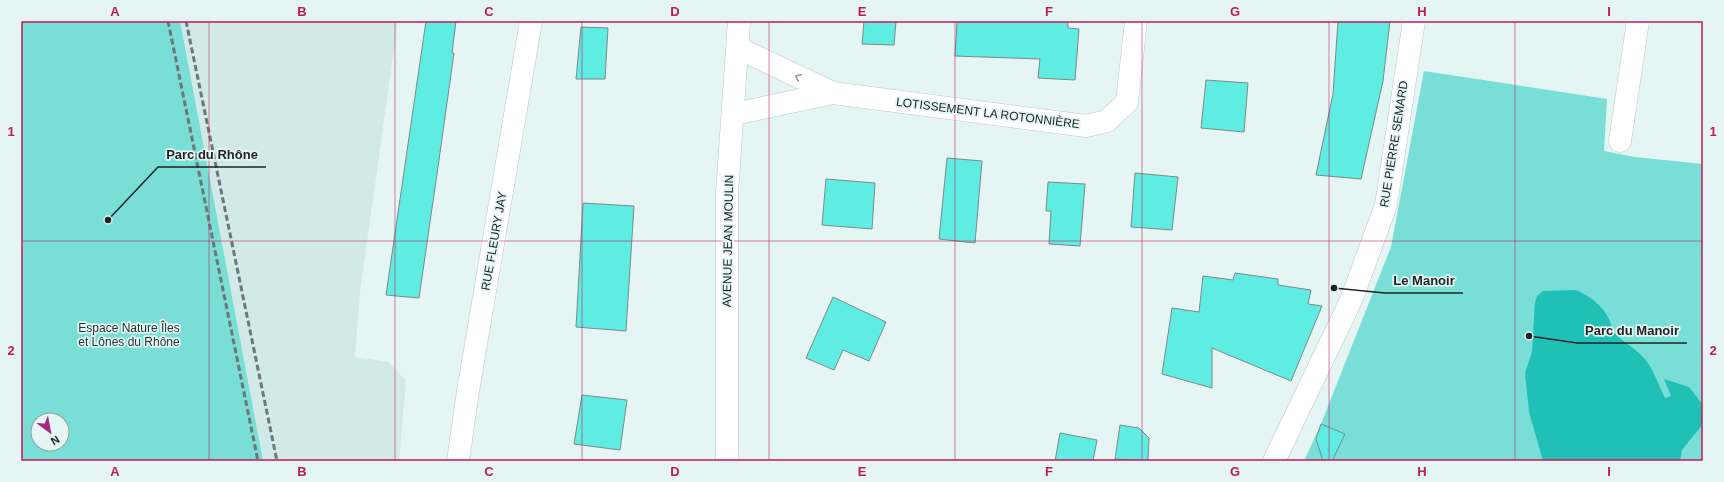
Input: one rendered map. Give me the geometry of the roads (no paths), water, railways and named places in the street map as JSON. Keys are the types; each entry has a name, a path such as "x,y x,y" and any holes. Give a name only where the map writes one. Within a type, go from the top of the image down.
{"street":[{"name":"RUE FLEURY JAY","path":"458,461 468,391 531,21"},
{"name":"AVENUE JEAN MOULIN","path":"727,461 727,193 734,114 739,21"},
{"name":"LOTISSEMENT LA ROTONNIÈRE","path":"738,48 833,93 1086,126 1107,121 1127,102 1136,21"},
{"name":"RUE PIERRE SEMARD","path":"1274,461 1352,298 1386,205 1414,21"},
{"path":"1620,140 1638,21"},
{"name":"LOTISSEMENT LA ROTONNIÈRE","path":"734,114 833,93"}],"railway":[{"path":"168,21 258,461"},
{"path":"186,21 277,461"}],"place":[{"name":"Parc du Rhône","path":"108,220"},
{"name":"Le Manoir","path":"1334,288"},
{"name":"Parc du Manoir","path":"1529,336"}],"park label":[{"name":"Espace Nature Îles et Lônes du Rhône","path":"129,335"}]}
